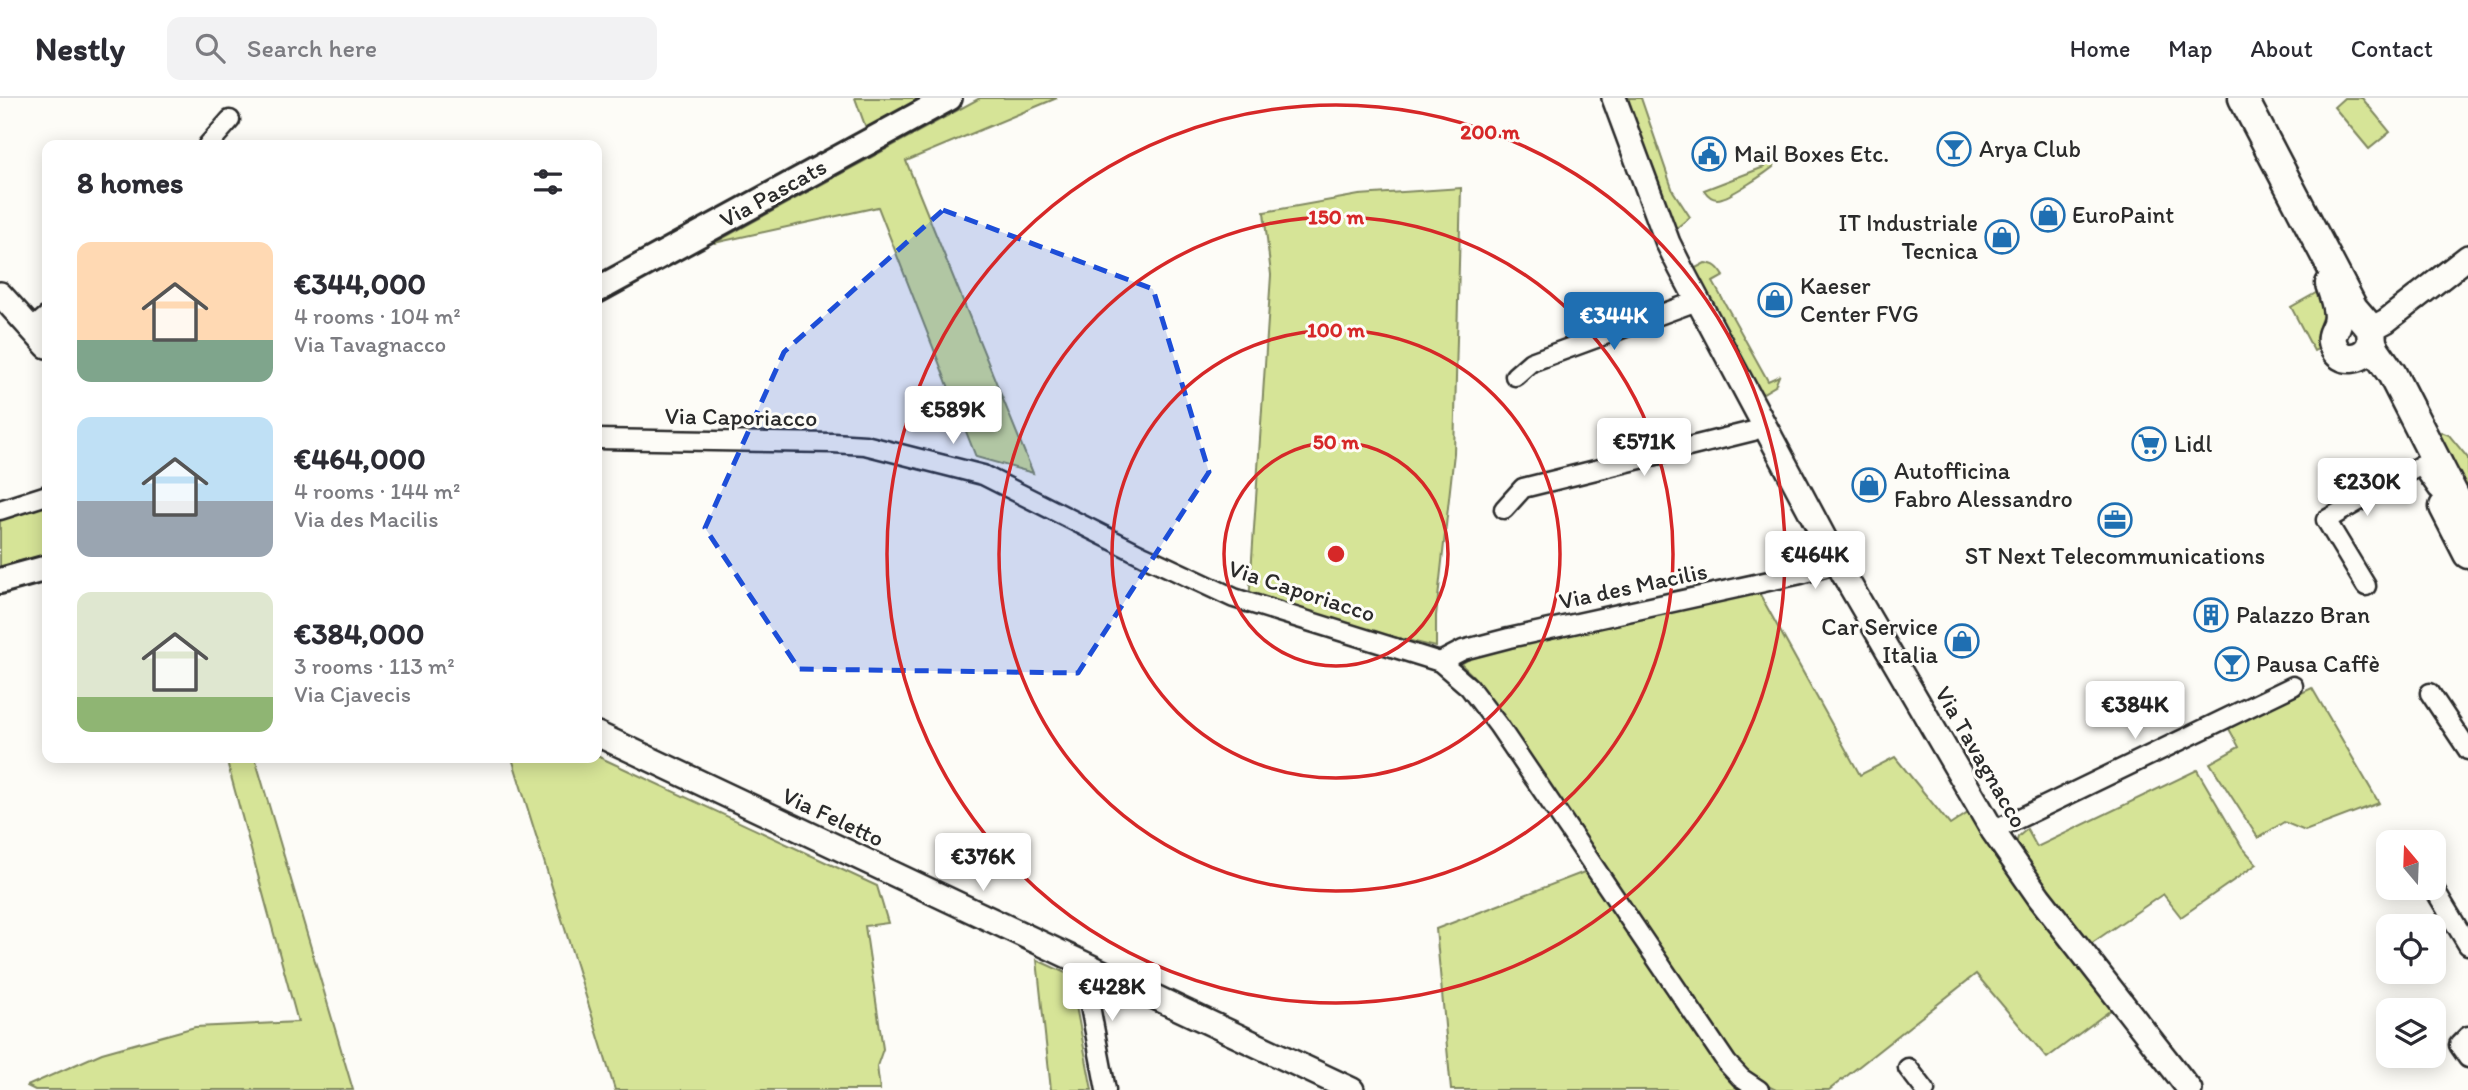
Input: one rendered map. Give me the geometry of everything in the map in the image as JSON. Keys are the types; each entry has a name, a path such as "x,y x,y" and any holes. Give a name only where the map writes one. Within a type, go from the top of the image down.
{"main road":[{"name":"Via Pascats","path":"602,286 949,98"},
{"path":"2243,98 2360,335 2370,368 2379,380 2468,554"},
{"path":"2360,335 2392,374 2467,525"},
{"path":"0,581 42,569"}],"street":[{"name":"Via Tavagnacco","path":"1614,98 1668,243 1837,560 1993,831 2039,898 2190,1090"},
{"path":"212,140 230,120"},
{"path":"2360,335 2386,321 2468,257"},
{"path":"0,294 42,330"},
{"path":"1515,376 1531,362 1698,301"},
{"path":"1504,509 1523,488 1753,431 1765,425"},
{"name":"Via Caporiacco","path":"602,439 865,445 983,474 1144,556 1234,598 1440,662 1469,687 1498,725 1727,1063 1741,1078 1759,1090"},
{"path":"2366,586 2326,520 2421,465 2435,484 2462,535 2467,525"},
{"path":"0,510 42,497"},
{"name":"Via des Macilis","path":"1440,662 1463,650 1509,638 1801,574 1825,567 1837,560"},
{"path":"1993,831 2293,686"},
{"path":"2430,694 2468,750"},
{"name":"Via Feletto","path":"602,736 1352,1090"},
{"path":"2441,900 2468,945"},
{"path":"1082,964 1106,1090"},
{"path":"2468,1037 2459,1045 2468,1058"},
{"path":"1908,1068 1925,1090"}],"highlighted area":[{"path":"943,210 1153,289 1209,472 1078,673 799,669 705,528 784,352"}],"green space":[{"path":"855,98 915,98 917,101 866,128"},
{"path":"980,98 1057,98 906,161 1033,473 976,457 878,207 714,243"},
{"path":"1623,98 1641,98 1673,191 1690,217 1673,231"},
{"path":"2344,98 2362,98 2390,132 2369,149 2334,107"},
{"path":"1775,150 1774,166 1733,193 1716,199 1704,190 1764,167 1763,162 1768,160 1771,151"},
{"path":"1461,188 1454,453 1436,616 1436,647 1249,603 1271,275 1264,212 1359,195"},
{"path":"1705,263 1716,266 1724,276 1713,282 1768,381 1779,376 1775,386 1758,396 1690,271"},
{"path":"2323,289 2325,309 2317,332 2320,348 2314,351 2291,307"},
{"path":"2441,432 2449,435 2468,458 2468,492 2440,441 2438,435"},
{"path":"42,506 42,555 0,567 0,519"},
{"path":"1758,591 1860,775 1895,757 1950,825 1968,813 2016,883 2112,1009 2047,1058 1976,974 1829,1090 1776,1090 1766,1085 1738,1065 1473,676 1461,664 1480,653"},
{"path":"2312,688 2379,803 2305,831 2284,822 2258,838 2210,763 2239,747 2228,727"},
{"path":"602,758 877,886 888,923 865,926 883,1049 877,1066 880,1090 615,1090 514,763 602,763"},
{"path":"227,763 256,763 353,1090 35,1090 27,1086 102,1053 195,1027 298,1022"},
{"path":"2197,770 2242,847 2257,864 2181,917 2163,894 2089,945 2016,844 2018,837 2027,829 2037,847"},
{"path":"1587,871 1746,1090 1451,1090 1436,929"},
{"path":"1037,960 1070,975 1092,1090 1051,1090"}],"place":[{"name":"Arya Club","path":"1954,149"},
{"name":"Mail Boxes Etc.","path":"1709,154"},
{"name":"EuroPaint","path":"2048,215"},
{"name":"IT Industriale Tecnica","path":"2002,237"},
{"name":"Kaeser Center FVG","path":"1775,300"},
{"name":"Lidl","path":"2149,444"},
{"name":"Autofficina Fabro Alessandro","path":"1869,485"},
{"name":"ST Next Telecommunications","path":"2115,520"},
{"name":"Palazzo Bran","path":"2211,615"},
{"name":"Car Service Italia","path":"1962,641"},
{"name":"Pausa Caffè","path":"2232,664"}]}
